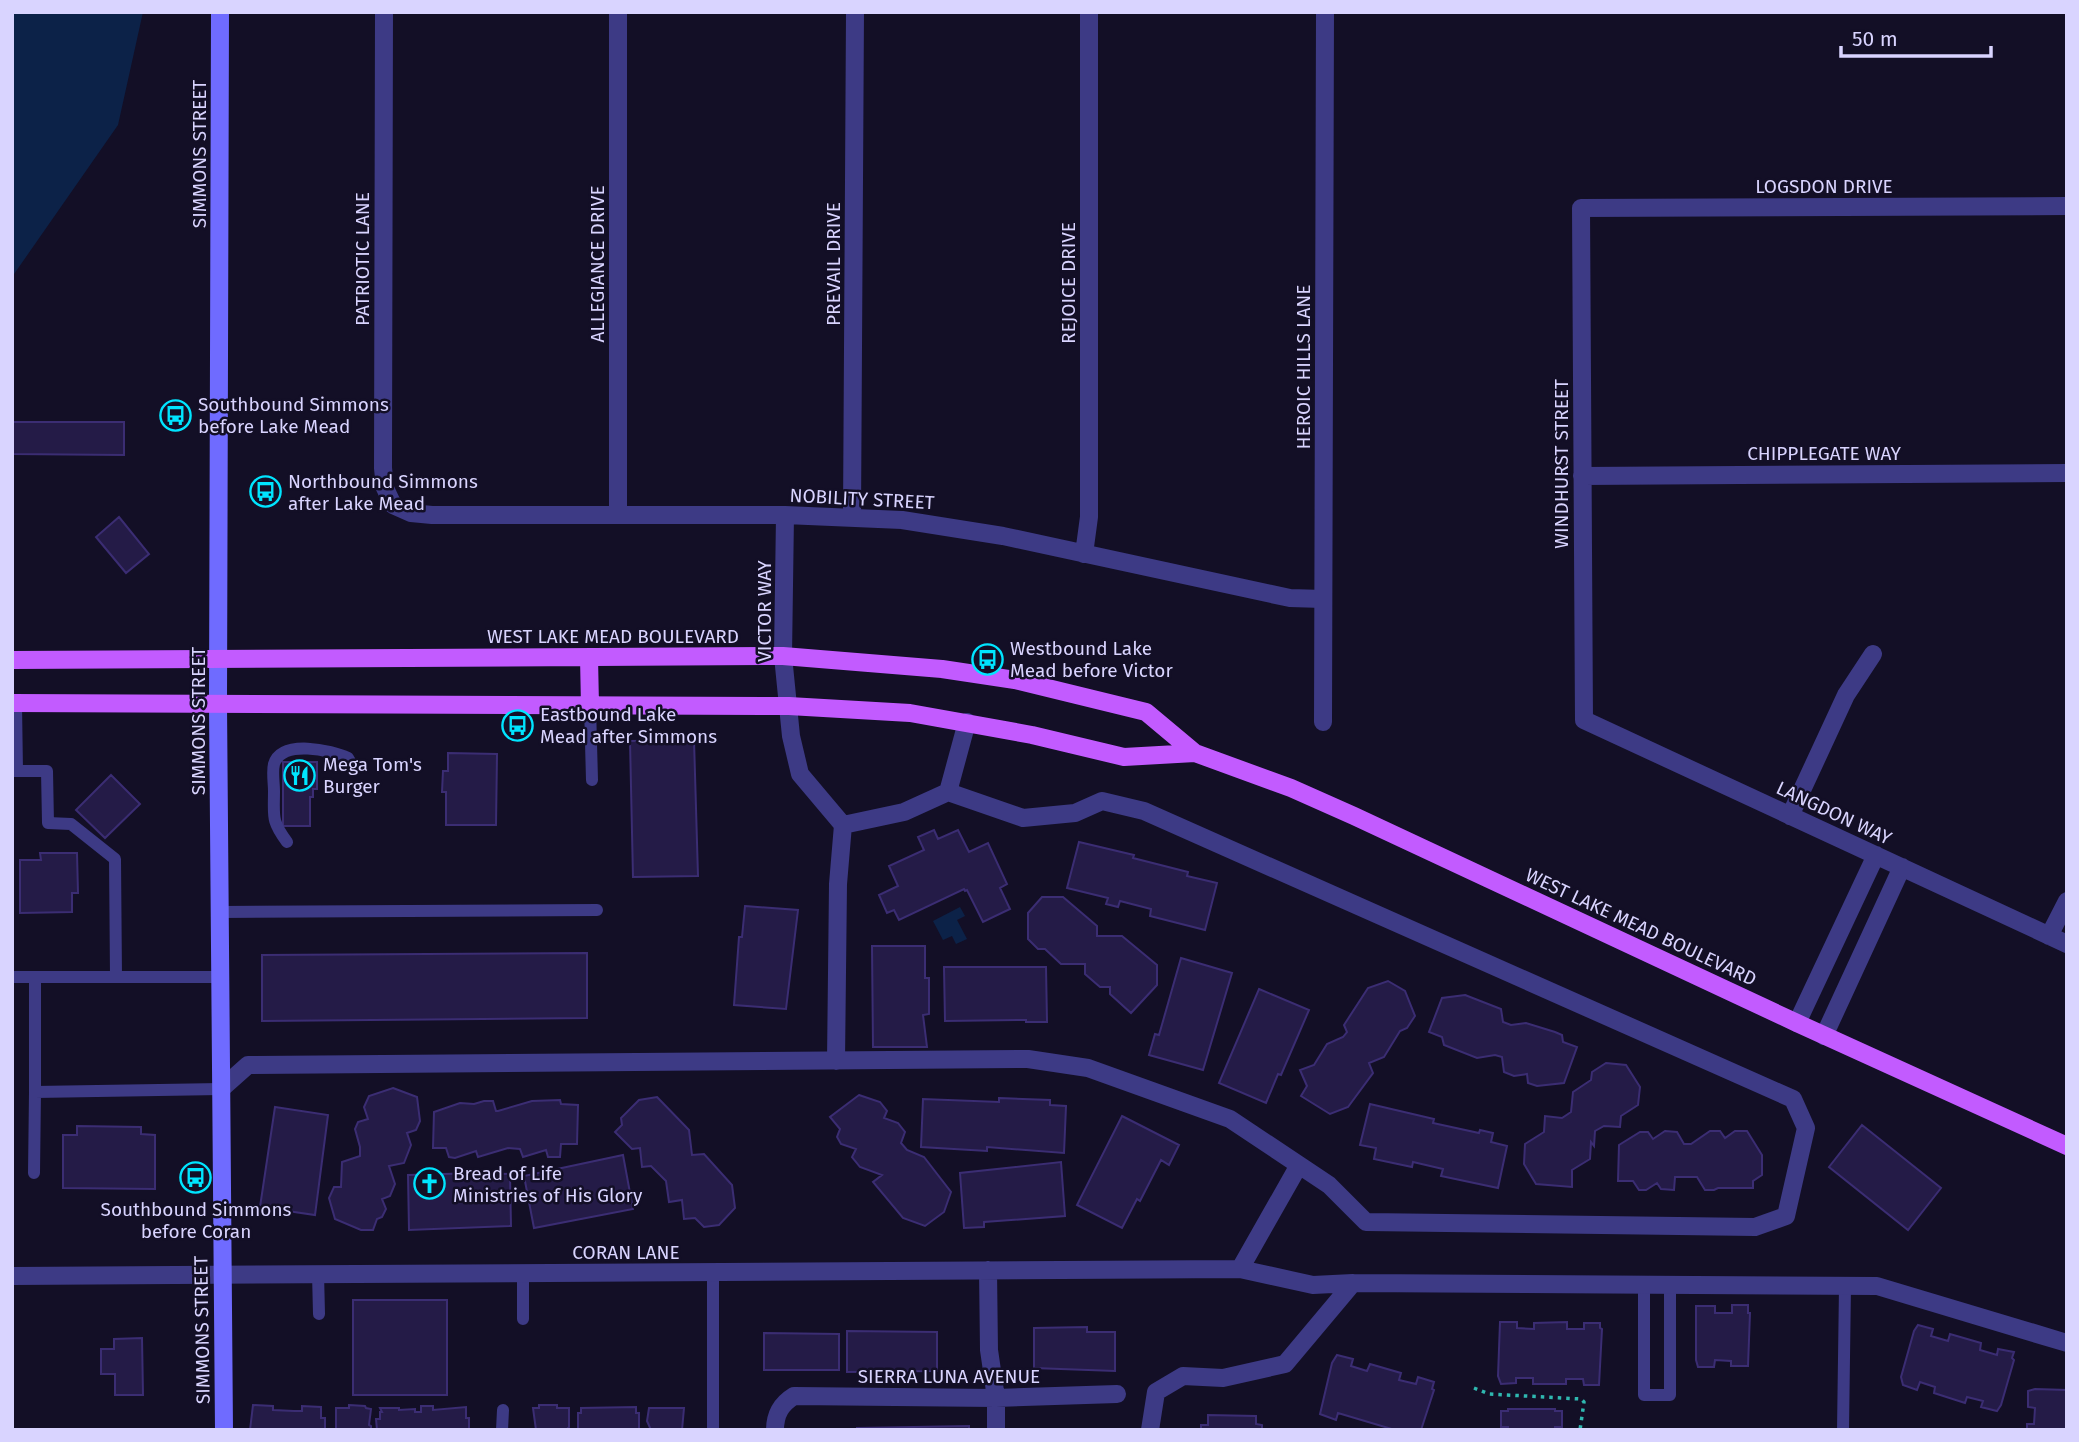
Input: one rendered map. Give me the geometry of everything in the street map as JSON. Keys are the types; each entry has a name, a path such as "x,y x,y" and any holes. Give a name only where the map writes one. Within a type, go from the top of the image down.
{"main road":[{"name":"SIMMONS STREET","path":"220,12 218,704 224,1430"},
{"name":"WEST LAKE MEAD BOULEVARD","path":"12,660 783,656 942,669 1015,680 1146,712 1195,753 1316,799 2067,1146"},
{"path":"589,657 590,706"},
{"name":"WEST LAKE MEAD BOULEVARD","path":"14,704 789,706 898,712 967,722 1124,757 1195,753"}],"street":[{"name":"PATRIOTIC LANE","path":"384,12 383,468 385,488 393,505"},
{"name":"ALLEGIANCE DRIVE","path":"618,12 618,516"},
{"name":"PREVAIL DRIVE","path":"852,516 855,12"},
{"name":"REJOICE DRIVE","path":"1084,554 1089,517 1089,12"},
{"name":"HEROIC HILLS LANE","path":"1323,722 1325,12"},
{"name":"LOGSDON DRIVE","path":"1581,208 2067,205"},
{"name":"WINDHURST STREET","path":"1581,208 1584,720"},
{"name":"CHIPPLEGATE WAY","path":"1582,476 2067,473"},
{"name":"NOBILITY STREET","path":"393,505 411,513 432,516 852,516 953,527 1290,598 1323,600"},
{"name":"VICTOR WAY","path":"785,516 783,656 790,736 800,775 843,825"},
{"path":"1790,816 1846,695 1873,654"},
{"name":"LANGDON WAY","path":"1584,720 2067,944"},
{"path":"948,792 967,722"},
{"path":"221,1089 248,1065 1028,1059 1088,1068 1230,1119 1329,1185 1366,1222 1755,1227 1786,1216 1806,1128 1793,1099 1144,811 1102,801 1075,813 1023,818 948,792 904,812 843,825 838,884 836,1060"},
{"path":"1797,1023 1876,855"},
{"path":"1824,1036 1902,867"},
{"path":"2049,936 2067,901"},
{"path":"1240,1269 1299,1165"},
{"name":"CORAN LANE","path":"12,1276 1240,1269 1313,1285 1877,1286 2067,1343"},
{"path":"988,1270 989,1350 996,1398 996,1430"},
{"path":"1150,1430 1156,1392 1183,1376 1223,1378 1285,1364 1353,1283"},
{"name":"SIERRA LUNA AVENUE","path":"775,1430 775,1419 783,1403 794,1396 996,1398 1117,1394"}],"lane":[{"path":"14,704 15,771 47,771 48,823 71,824 116,859 116,976"},
{"path":"590,706 592,780"},
{"path":"287,842 274,825 274,764 280,755 302,749 337,752 348,758 355,771"},
{"path":"220,912 597,910"},
{"path":"34,1173 35,976"},
{"path":"12,977 220,976"},
{"path":"35,1092 221,1089"},
{"path":"713,1272 713,1430"},
{"path":"318,1273 319,1314"},
{"path":"523,1273 523,1319"},
{"path":"1644,1285 1644,1395 1670,1395 1670,1285"},
{"path":"1843,1430 1845,1286"},
{"path":"502,1430 503,1410"}],"path":[{"path":"1474,1388 1489,1394 1581,1399 1584,1402 1580,1430"}],"water":[{"path":"12,12 143,12 118,125 12,277"},
{"path":"960,907 965,916 957,920 967,939 956,944 952,936 943,940 933,921"}],"building":[{"path":"12,422 124,422 124,455 12,454"},
{"path":"119,517 149,554 126,573 96,537"},
{"path":"694,740 698,876 633,877 630,741"},
{"path":"448,753 497,754 496,825 446,825 446,792 442,792 443,771 448,771"},
{"path":"283,762 317,762 317,789 313,789 313,797 310,797 310,826 283,826"},
{"path":"111,775 140,804 105,838 76,810"},
{"path":"934,830 938,839 958,830 969,852 988,843 1007,884 1000,888 1010,909 983,922 967,890 964,889 899,920 894,910 887,913 879,895 898,886 889,866 924,850 918,837"},
{"path":"1079,842 1134,855 1133,858 1188,872 1187,876 1217,883 1205,930 1150,916 1151,909 1120,901 1118,907 1106,904 1108,898 1067,888"},
{"path":"40,853 77,853 78,893 72,893 72,912 20,913 20,860 41,860"},
{"path":"1042,897 1063,897 1097,926 1097,936 1122,936 1157,965 1157,985 1131,1013 1110,994 1110,987 1100,987 1085,974 1085,964 1061,964 1045,949 1038,949 1028,939 1028,913"},
{"path":"745,906 798,910 786,1009 734,1005 739,937 742,937"},
{"path":"872,946 925,946 925,978 929,978 929,1014 923,1015 927,1047 873,1047"},
{"path":"587,953 587,1018 262,1021 262,955"},
{"path":"1181,958 1232,973 1203,1070 1149,1055 1155,1034 1159,1035"},
{"path":"944,967 1046,967 1047,1022 945,1021"},
{"path":"1388,981 1405,991 1415,1016 1407,1028 1400,1031 1384,1057 1369,1063 1373,1073 1348,1107 1330,1114 1301,1096 1307,1086 1300,1070 1314,1065 1327,1044 1343,1037 1347,1032 1344,1025 1368,988"},
{"path":"1259,989 1309,1010 1266,1103 1219,1083"},
{"path":"1465,995 1501,1009 1503,1022 1511,1025 1526,1023 1555,1032 1562,1035 1563,1042 1577,1047 1564,1083 1537,1086 1528,1083 1527,1074 1514,1076 1504,1072 1502,1057 1495,1055 1477,1058 1444,1045 1442,1037 1429,1032 1442,998"},
{"path":"1606,1063 1626,1065 1640,1087 1638,1105 1621,1116 1620,1127 1604,1126 1595,1131 1590,1159 1572,1170 1572,1187 1536,1184 1524,1164 1525,1144 1544,1132 1545,1116 1562,1118 1571,1112 1573,1092 1591,1080 1592,1072"},
{"path":"393,1088 417,1097 420,1121 416,1130 407,1133 411,1145 404,1163 389,1166 395,1184 390,1196 382,1199 386,1209 382,1217 377,1219 373,1230 361,1230 335,1219 329,1198 334,1187 341,1187 342,1162 360,1156 355,1129 358,1122 368,1119 364,1107 369,1096"},
{"path":"859,1095 880,1102 887,1111 884,1118 898,1123 905,1132 901,1143 907,1150 924,1157 951,1192 944,1212 925,1226 903,1218 873,1182 882,1175 860,1167 852,1157 856,1149 841,1144 837,1137 840,1129 830,1117"},
{"path":"657,1097 689,1130 692,1155 704,1154 732,1185 735,1208 719,1225 704,1227 695,1218 684,1219 682,1200 669,1202 666,1181 651,1166 642,1167 640,1148 632,1149 615,1132 622,1125 621,1118 639,1100"},
{"path":"999,1098 1050,1100 1050,1105 1066,1106 1064,1153 987,1147 987,1151 921,1147 923,1099 999,1102"},
{"path":"560,1100 561,1104 578,1105 577,1144 561,1144 560,1157 548,1157 546,1150 523,1157 520,1149 508,1148 478,1157 476,1151 455,1158 449,1157 446,1148 433,1148 434,1112 460,1103 493,1101 498,1111 532,1101"},
{"path":"1370,1104 1434,1119 1433,1123 1479,1133 1480,1130 1493,1133 1491,1142 1507,1146 1498,1188 1441,1176 1443,1169 1413,1162 1412,1167 1374,1159 1376,1148 1360,1145"},
{"path":"275,1107 328,1115 315,1215 260,1207"},
{"path":"1122,1116 1179,1145 1169,1165 1161,1160 1140,1201 1137,1199 1122,1228 1077,1205"},
{"path":"1862,1125 1941,1188 1908,1230 1829,1167"},
{"path":"77,1126 141,1127 141,1134 155,1135 155,1189 63,1188 63,1135 77,1135"},
{"path":"1665,1131 1677,1132 1684,1144 1691,1144 1710,1131 1720,1131 1725,1138 1735,1131 1747,1131 1762,1155 1762,1175 1753,1181 1753,1188 1714,1190 1705,1190 1697,1177 1675,1177 1674,1190 1661,1189 1657,1183 1646,1190 1639,1190 1633,1181 1618,1181 1619,1145 1640,1132 1648,1132 1653,1139"},
{"path":"623,1155 633,1209 534,1228 524,1176"},
{"path":"1061,1162 1065,1216 984,1222 984,1227 964,1228 960,1173"},
{"path":"510,1174 511,1226 409,1230 408,1175"},
{"path":"353,1300 447,1300 447,1395 353,1395"},
{"path":"1732,1305 1748,1305 1748,1366 1731,1366 1731,1361 1715,1360 1714,1367 1698,1367 1696,1306 1715,1306 1715,1313 1732,1313"},
{"path":"1500,1322 1517,1322 1517,1328 1534,1329 1534,1323 1567,1322 1567,1329 1584,1329 1584,1323 1600,1323 1599,1385 1584,1385 1583,1379 1566,1379 1566,1384 1533,1384 1533,1378 1516,1378 1516,1383 1501,1384 1498,1376"},
{"path":"1918,1325 1933,1329 1931,1336 1948,1341 1950,1334 1981,1343 1980,1350 1997,1355 1998,1349 2014,1352 2014,1360 1997,1411 1981,1407 1983,1401 1967,1397 1965,1403 1934,1393 1935,1387 1920,1382 1917,1390 1903,1385 1901,1377"},
{"path":"1087,1327 1087,1332 1115,1332 1115,1371 1034,1368 1034,1328"},
{"path":"847,1331 937,1332 937,1371 847,1372"},
{"path":"764,1333 839,1334 839,1370 764,1370"},
{"path":"142,1338 143,1395 115,1395 115,1374 101,1374 101,1349 114,1349 114,1339"},
{"path":"1337,1355 1353,1359 1351,1366 1367,1371 1370,1364 1401,1373 1399,1380 1416,1384 1418,1377 1434,1382 1421,1430 1395,1430 1338,1413 1336,1420 1320,1414 1332,1363"},
{"path":"2067,1390 2067,1430 2027,1430 2027,1424 2034,1424 2035,1408 2028,1407 2028,1391"},
{"path":"253,1405 294,1411 302,1411 302,1406 321,1407 325,1430 250,1430"},
{"path":"349,1405 371,1409 371,1430 336,1430 336,1408 349,1408"},
{"path":"539,1405 569,1408 569,1427 566,1430 536,1430 533,1408 539,1408"},
{"path":"421,1406 433,1406 433,1410 466,1407 469,1430 377,1430 376,1419 380,1419 382,1412 380,1408 415,1409 415,1412 421,1412"},
{"path":"636,1407 636,1413 639,1413 639,1430 578,1430 578,1413 581,1413 581,1408"},
{"path":"649,1408 684,1408 682,1430 651,1430 647,1421"},
{"path":"1501,1411 1562,1411 1562,1427 1555,1427 1555,1430 1508,1430 1508,1427 1501,1427"},
{"path":"1208,1415 1256,1416 1256,1424 1262,1425 1262,1430 1201,1430 1201,1425 1208,1425"},
{"path":"969,1426 969,1430 857,1430 857,1428"}],"place":[{"name":"Southbound Simmons before Lake Mead","path":"175,415"},
{"name":"Northbound Simmons after Lake Mead","path":"265,492"},
{"name":"Westbound Lake Mead before Victor","path":"987,659"},
{"name":"Eastbound Lake Mead after Simmons","path":"517,725"},
{"name":"Mega Tom's Burger","path":"300,775"},
{"name":"Southbound Simmons before Coran","path":"196,1178"},
{"name":"Bread of Life Ministries of His Glory","path":"430,1184"}]}
